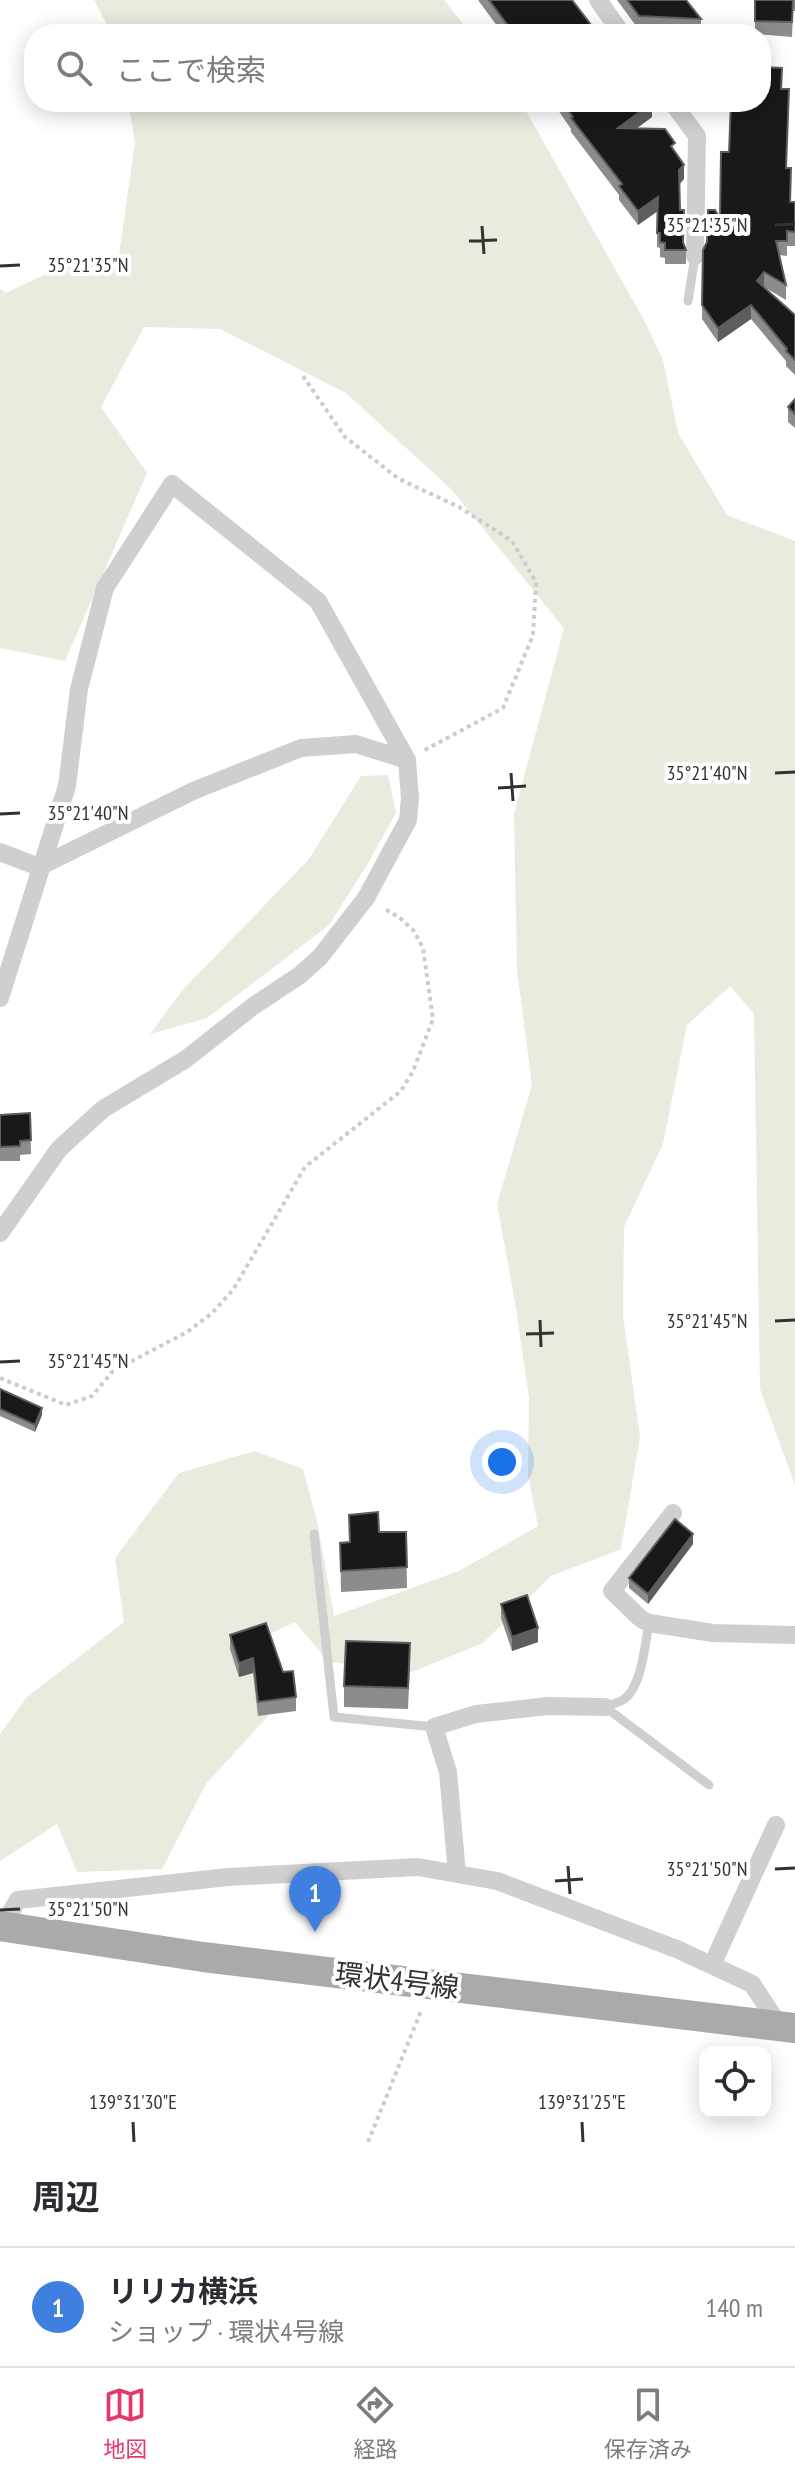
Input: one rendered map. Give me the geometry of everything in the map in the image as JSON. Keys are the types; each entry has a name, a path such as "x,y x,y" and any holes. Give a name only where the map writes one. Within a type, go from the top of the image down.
{"main road":[{"name":"環状4号線","path":"1,1928 203,1957 787,2027"}],"street":[{"path":"598,0 615,24"},
{"path":"679,112 697,136 695,256"},
{"path":"0,998 67,786 79,689 105,588 172,484 318,601 407,760 408,820 366,898 320,957 186,1059 103,1109 59,1149 0,1233"},
{"path":"0,852 39,867 193,791 301,748 356,744 407,760"},
{"path":"673,1513 612,1591 649,1623 713,1633 795,1635"},
{"path":"457,1874 448,1772 434,1727 476,1714 548,1706 605,1707"},
{"path":"712,1965 776,1825"},
{"path":"1,1928 18,1900 228,1877 418,1867 497,1881 679,1950 752,1984 787,2027"}],"lane":[{"path":"688,301 695,256"},
{"path":"314,1534 334,1717 434,1727"},
{"path":"605,1707 625,1699 634,1686 649,1623"},
{"path":"605,1707 709,1785"}],"path":[{"path":"303,376 345,437 399,479 459,507 512,541 536,582 533,635 503,708 407,760"},
{"path":"0,1378 66,1405 92,1396 113,1371 187,1332 211,1314 233,1290 305,1167 401,1091 413,1071 433,1019 428,972 423,948 414,931 400,918 366,898"},
{"path":"368,2142 432,1983"}],"shaded area":[{"path":"94,0 444,0 463,24 107,24"},
{"path":"130,112 527,112 644,320 663,360 678,433 727,515 795,541 795,1485 760,1389 754,1014 730,986 687,1025 663,1144 624,1227 623,1316 640,1437 621,1549 551,1576 483,1643 412,1672 329,1662 295,1622 246,1645 268,1716 206,1784 162,1869 77,1872 57,1824 0,1861 0,1734 27,1697 124,1622 115,1558 179,1473 255,1451 303,1469 318,1526 334,1616 459,1571 538,1526 528,1475 529,1398 497,1204 532,1085 517,970 514,814 564,628 451,489 346,393 220,329 144,327 101,407 147,473 65,661 0,648 0,289 6,293 58,268 118,262 135,142"},
{"path":"388,775 396,813 329,925 207,1018 150,1034 181,992 309,859 361,776"}],"building":[{"path":"489,0 572,0 590,24 507,24"},
{"path":"627,0 686,0 701,19 639,16"},
{"path":"755,0 793,0 792,22 755,21"},
{"path":"771,67 782,68 781,89 789,89 786,168 791,168 790,202 795,202 795,232 787,231 787,241 776,241 786,285 764,272 757,281 795,315 795,360 751,305 718,328 702,305 703,250 707,242 708,210 715,210 720,218 721,152 729,152 731,112 771,112"},
{"path":"569,112 640,112 618,128 665,129 675,143 671,146 684,165 679,170 680,210 684,210 683,242 686,250 665,250 665,243 660,242 660,233 657,233 658,197 638,211"},
{"path":"795,399 795,414 788,407"},
{"path":"30,1113 31,1140 20,1141 20,1146 0,1147 0,1115"},
{"path":"0,1389 42,1408 35,1425 0,1409"},
{"path":"378,1512 379,1532 406,1532 407,1567 341,1571 340,1543 350,1542 349,1515"},
{"path":"675,1519 693,1534 648,1594 629,1578"},
{"path":"527,1595 538,1628 512,1637 501,1604"},
{"path":"266,1623 283,1672 293,1671 296,1697 258,1702 253,1658 239,1663 230,1635"},
{"path":"346,1641 410,1643 408,1688 344,1686"}],"place":[{"name":"リリカ横浜","path":"315,1932"}]}
